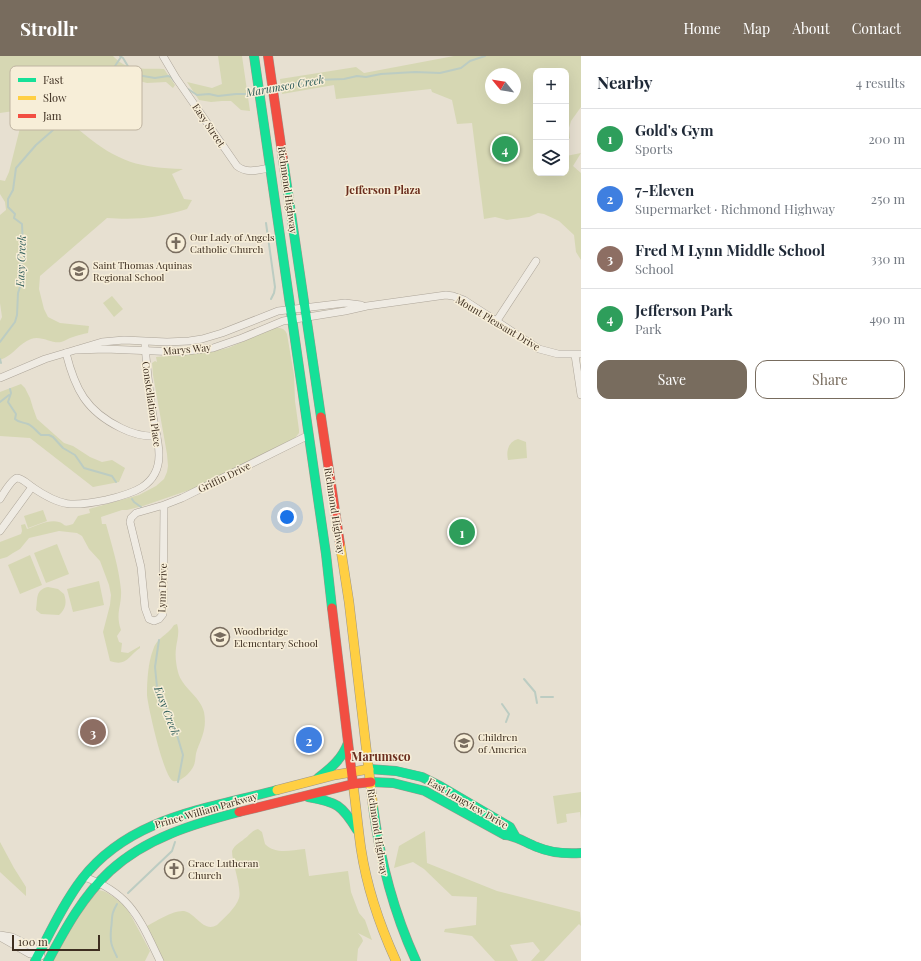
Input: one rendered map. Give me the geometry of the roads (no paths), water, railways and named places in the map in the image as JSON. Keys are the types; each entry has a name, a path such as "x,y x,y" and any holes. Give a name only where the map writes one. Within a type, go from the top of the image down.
{"main road":[{"name":"Richmond Highway","path":"254,56 326,554 362,854 370,891 381,925 396,961"},
{"name":"Richmond Highway","path":"268,56 352,625 377,836 383,869 395,912 416,961"},
{"path":"314,781 339,761 348,740"},
{"name":"Prince William Parkway","path":"37,958 68,899 84,877 98,862 133,835 158,822 314,781 369,769"},
{"name":"East Longview Drive","path":"369,769 396,771 422,777 510,827 515,836"},
{"path":"396,784 415,784 422,777"},
{"name":"Prince William Parkway","path":"48,960 70,921 99,882 124,859 140,848 164,835 210,820 353,784 371,782"},
{"name":"East Longview Drive","path":"371,782 396,784 416,788 430,794 505,835 515,836 533,846 558,853 581,853"},
{"path":"430,794 450,801 455,801 459,797"},
{"path":"300,797 329,800 336,804 346,813 359,834"},
{"path":"158,822 164,835"}],"street":[{"name":"Easy Street","path":"164,58 176,78 237,166 248,171 269,168"},
{"path":"496,322 536,261"},
{"name":"Mount Pleasant Drive","path":"292,319 305,312 345,303 367,306 446,295 464,300 539,349 558,354 578,354"},
{"name":"Mount Pleasant Drive","path":"290,309 305,312"},
{"name":"Marys Way","path":"0,378 45,360 90,345 114,340 167,342 202,339 243,326 272,312 290,309"},
{"name":"Marys Way","path":"77,350 105,349 179,352 213,348 280,322 292,319"},
{"name":"Constellation Place","path":"0,499 13,481 17,478 49,499 76,505 132,493 145,486 154,473 159,460 159,454 144,341"},
{"path":"66,353 79,391 89,406 112,424 127,431 140,435 157,436"},
{"path":"578,354 581,396"},
{"name":"Griffin Drive","path":"137,513 164,505 193,493 309,435"},
{"path":"0,531 32,487"},
{"name":"Lynn Drive","path":"137,513 131,518 131,524 141,567 148,617 151,621 154,621 159,619 163,614 164,505"},
{"path":"84,877 99,882 117,893 129,904 143,927 160,961"},
{"path":"0,936 37,958 48,960"}],"waterway":[{"name":"Marumsco Creek","path":"120,56 128,66"},
{"name":"Marumsco Creek","path":"277,89 288,87 294,83 306,84 315,80 344,79 357,76 366,77 381,74 415,72 440,73 461,68 470,61 485,56"},
{"name":"Easy Creek","path":"115,66 121,57"},
{"name":"Marumsco Creek","path":"142,76 155,78 168,76 174,81"},
{"name":"Marumsco Creek","path":"188,89 197,95 209,94 218,96 255,93"},
{"name":"Easy Creek","path":"0,342 15,322 17,315 18,293 21,284 22,266 20,258 23,248 22,224 14,218 15,214 8,207 8,199 13,190 16,168 36,145 53,130"},
{"path":"266,223 275,287 271,299"},
{"name":"Easy Creek","path":"0,359 1,363"},
{"name":"Easy Creek","path":"10,389 11,393 8,402 16,414 15,419 30,425 41,435 49,435 53,437 63,448 75,455 84,468 112,476 116,482"},
{"path":"0,402 9,395"},
{"name":"Easy Creek","path":"132,499 141,507"},
{"name":"Easy Creek","path":"159,640 155,667 157,687 162,701 171,715 183,755 178,782"},
{"path":"524,679 535,692 537,703"},
{"path":"541,697 553,697"},
{"path":"502,704 509,714 506,722"},
{"name":"Easy Creek","path":"128,893 172,851 175,842"},
{"name":"Easy Creek","path":"117,904 113,914 111,940 117,957"}],"place":[{"name":"Jefferson Park","path":"505,149"},
{"name":"Our Lady of Angels Catholic Church","path":"176,243"},
{"name":"Saint Thomas Aquinas Regional School","path":"79,271"},
{"name":"Gold's Gym","path":"462,532"},
{"name":"Woodbridge Elementary School","path":"220,637"},
{"name":"Fred M Lynn Middle School","path":"93,732"},
{"name":"7-Eleven","path":"309,740"},
{"name":"Children of America","path":"464,743"},
{"name":"Grace Lutheran Church","path":"174,869"}],"district":[{"name":"Jefferson Plaza","path":"383,190"},
{"name":"Marumsco","path":"381,757"}]}
